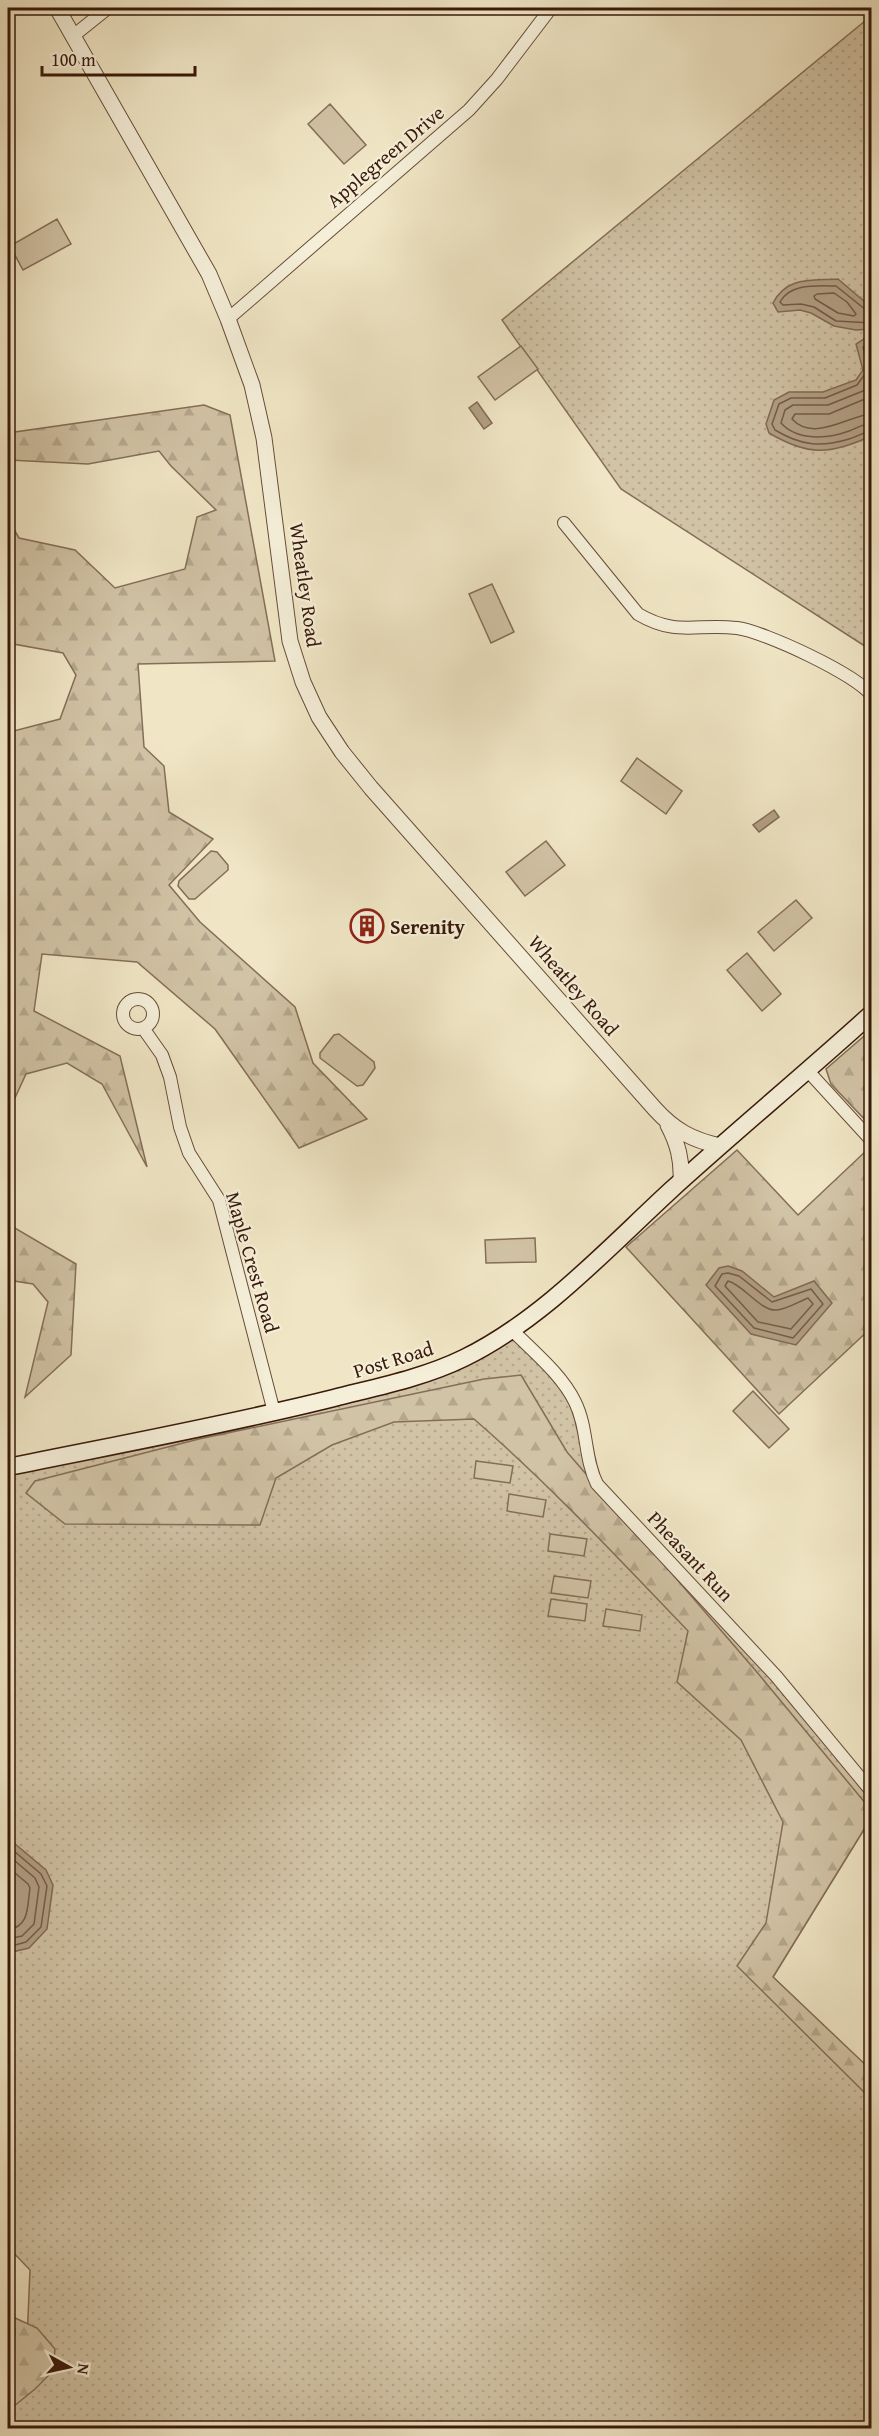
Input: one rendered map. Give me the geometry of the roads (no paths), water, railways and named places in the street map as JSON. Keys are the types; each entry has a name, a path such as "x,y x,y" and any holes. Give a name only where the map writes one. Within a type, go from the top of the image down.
{"main road":[{"path":"720,1146 872,1013"},
{"name":"Post Road","path":"8,1467 274,1412 412,1378 463,1359 513,1331 720,1146"}],"street":[{"name":"Wheatley Road","path":"57,8 209,274 228,319 252,385 264,438 290,641 303,682 319,717 342,752 371,788 667,1122 689,1138 720,1146"},
{"path":"73,36 108,8"},
{"name":"Applegreen Drive","path":"228,319 470,110 498,79 551,8"},
{"path":"564,523 638,614 651,622 675,629 736,628 756,633 848,676 867,689 872,696"},
{"name":"Maple Crest Road","path":"143,1028 162,1055 170,1077 180,1127 189,1153 219,1200 274,1412"},
{"path":"808,1071 872,1141"},
{"name":"Wheatley Road","path":"667,1122 677,1143 682,1164 681,1181"},
{"name":"Pheasant Run","path":"513,1331 557,1376 575,1401 583,1426 589,1468 597,1484 776,1676 872,1792"}],"water":[{"path":"838,279 871,307 871,329 856,330 834,326 811,313 800,310 778,312 773,303 785,288 793,284 809,280"},
{"path":"867,337 872,337 871,436 843,447 819,450 796,446 769,433 766,424 774,400 789,392 823,392 856,380 863,370 856,344"},
{"path":"477,402 492,423 484,429 469,408"},
{"path":"774,810 779,817 759,832 753,825"},
{"path":"728,1266 742,1271 774,1297 814,1281 832,1303 796,1345 751,1334 706,1285 719,1268"},
{"path":"8,1838 46,1870 53,1885 47,1929 29,1948 8,1953"}],"place":[{"name":"Serenity","path":"367,926"}]}
